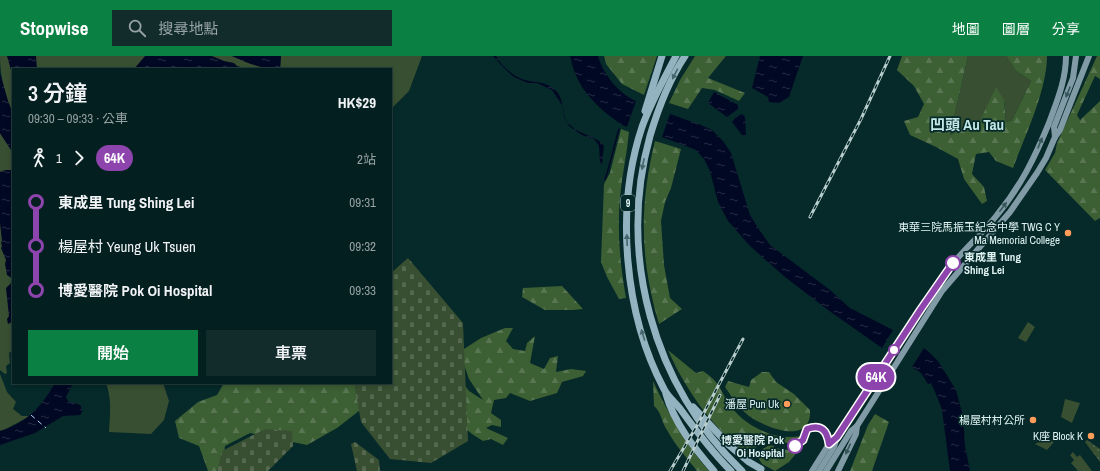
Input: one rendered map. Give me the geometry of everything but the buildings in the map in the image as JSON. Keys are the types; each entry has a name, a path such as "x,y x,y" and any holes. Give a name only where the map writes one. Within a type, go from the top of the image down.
{"highway":[{"path":"642,127 646,106 662,56"},
{"name":"9","path":"676,56 642,127 632,169 627,210 630,279 642,332 651,360 665,391 711,450 731,471"},
{"name":"9","path":"685,56 659,110 647,147 639,189 638,237 641,279 653,329 666,363 707,434 742,471"},
{"path":"665,391 667,399 683,430 714,471"},
{"path":"667,399 696,442 720,471"},
{"path":"687,401 729,445 762,470"}],"main road":[{"path":"812,471 829,444 837,437 952,264 996,217 1022,182 1055,107 1064,80 1066,56"},
{"path":"1055,137 1054,127 1072,83 1076,56"},
{"path":"826,471 851,431 857,426 942,290 1003,220 1043,164 1062,124 1090,56"},
{"path":"838,471 856,434 857,426"},
{"path":"819,471 834,447 837,437"},
{"path":"806,471 818,462"}],"green space":[{"path":"0,56 232,56 266,68 12,68 12,111 1,71"},
{"path":"281,56 422,56 409,91 392,108 392,68 280,68"},
{"path":"604,56 657,56 644,95 622,84 606,64"},
{"path":"695,56 726,56 708,78 745,93 739,101 715,90 702,88 688,109 669,103 680,80"},
{"path":"902,56 968,56 950,135 981,119 996,87 1004,100 1006,122 1012,120 1031,81 1016,71 1006,56 1047,56 1046,69 1039,98 1013,168 996,161 989,152 976,154 972,174 984,187 987,201 982,204 964,179 958,159 910,135 904,121 918,117 924,104 914,86 897,70"},
{"path":"968,56 1006,56 1016,71 1031,81 1012,120 1006,122 1004,100 981,119 950,135"},
{"path":"1097,56 1100,56 1100,79 1095,76 1077,115 1080,120 1100,101 1100,218 1095,221 1045,170 1055,153 1057,143"},
{"path":"621,129 629,132 619,210 622,273 626,298 619,299 601,262 604,184 610,173"},
{"path":"0,133 12,151 12,351 9,353 10,363 6,366 7,373 5,374 0,370"},
{"path":"655,141 681,149 671,188 665,202 661,221 664,265 670,298 682,309 659,324 648,278 644,233 646,188"},
{"path":"408,258 463,323 468,441 431,463 390,459 361,422 354,384 392,384 392,272"},
{"path":"562,286 583,309 545,310 522,297 523,288"},
{"path":"1028,322 1035,327 1026,342 1018,338"},
{"path":"505,328 513,328 506,341 513,349 525,351 527,343 535,336 530,363 544,369 550,358 558,356 556,372 571,369 586,371 583,376 562,382 557,393 530,401 510,393 506,398 494,400 491,413 501,420 501,427 492,425 486,428 508,438 503,445 491,439 483,441 465,428 457,375 469,391 483,400 469,379 462,359 447,360 481,338"},
{"path":"668,350 696,373 703,371 712,378 720,387 730,405 738,415 754,427 772,434 791,437 801,436 801,438 795,442 788,443 766,441 760,443 755,448 753,459 726,436 703,410 684,381"},
{"path":"762,372 769,372 776,382 794,394 810,410 809,421 804,428 796,431 787,431 776,429 757,421 742,410 725,387 728,381 749,387 751,380"},
{"path":"0,374 7,392 16,402 13,409 22,416 30,416 0,431"},
{"path":"653,381 678,428 709,471 697,471 670,436 654,406"},
{"path":"106,384 163,384 169,401 164,420 151,434 109,432 110,401"},
{"path":"223,384 359,384 364,407 337,428 307,445 250,433 225,446 222,471 208,471 199,446 179,438 175,421 198,402 217,395"},
{"path":"1065,399 1080,403 1072,423 1061,417"},
{"path":"875,414 889,422 872,471 850,471 868,425"},
{"path":"265,429 292,431 293,446 268,471 217,471 222,451"},
{"path":"1047,438 1054,442 1047,450 1035,444"},
{"path":"1087,440 1100,449 1100,462 1085,442"},
{"path":"355,442 379,460 380,471 357,471 351,444"},
{"path":"769,445 774,446 774,448 795,451 799,450 789,462 775,471 762,464 759,459 760,451"},
{"path":"1073,452 1077,457 1080,455 1092,471 1078,471 1071,463 1074,460 1070,455"}],"water":[{"path":"7,56 36,56 37,68 12,68 12,74"},
{"path":"145,56 212,56 244,68 135,68"},
{"path":"232,56 281,56 280,68 256,66"},
{"path":"493,56 496,56 506,68 519,78 546,84 555,90 562,102 564,116 568,123 577,130 596,139 604,146 602,164 600,162 598,144 594,139 582,135 569,126 564,117 562,105 552,90 537,83 528,83 514,77"},
{"path":"570,56 598,56 600,63 612,83 624,94 636,101 627,127 606,113 588,95 575,73"},
{"path":"760,56 803,56 789,97 779,103 769,102 768,97 752,88"},
{"path":"0,73 12,111 12,151 0,133"},
{"path":"714,92 738,105 738,109 727,117 708,103"},
{"path":"670,114 712,130 723,141 731,153 750,215 770,245 830,290 850,308 893,330 882,348 828,310 785,277 750,246 728,221 718,202 710,171 704,159 696,150 662,137"},
{"path":"742,114 745,117 746,135 742,135 732,122 736,117"},
{"path":"5,170 12,171 12,278 7,275 5,264 6,260 1,248 0,172"},
{"path":"12,282 12,322 8,324 7,319 9,316 6,288"},
{"path":"924,348 938,361 956,390 963,416 965,446 970,471 950,471 942,410 938,399 931,383 928,384 921,373 912,367"},
{"path":"54,384 72,384 66,397 67,400 81,406 82,412 80,415 63,416 35,433 0,445 0,431 10,428 26,418 33,413 45,399"}],"waterway":[{"path":"605,179 619,129"}],"ferry route":[{"path":"31,415 46,428"}],"railway":[{"path":"810,217 861,119 890,56"},
{"path":"670,471 698,424 743,339"},
{"path":"683,471 720,395"}],"bus line":[{"name":"64K","path":"795,446 802,442 807,429 809,428 820,428 825,431 829,444 837,437 860,400 953,263"}],"place":[{"name":"東華三院馬振玉紀念中學 TWG C Y Ma Memorial College","path":"1068,233"},
{"name":"東成里 Tung Shing Lei","path":"953,263"},
{"name":"潘屋 Pun Uk","path":"787,404"},
{"name":"楊屋村村公所","path":"1033,420"},
{"name":"K座 Block K","path":"1091,436"},
{"name":"博愛醫院 Pok Oi Hospital","path":"795,446"}],"district":[{"name":"凹頭 Au Tau","path":"967,124"}]}
